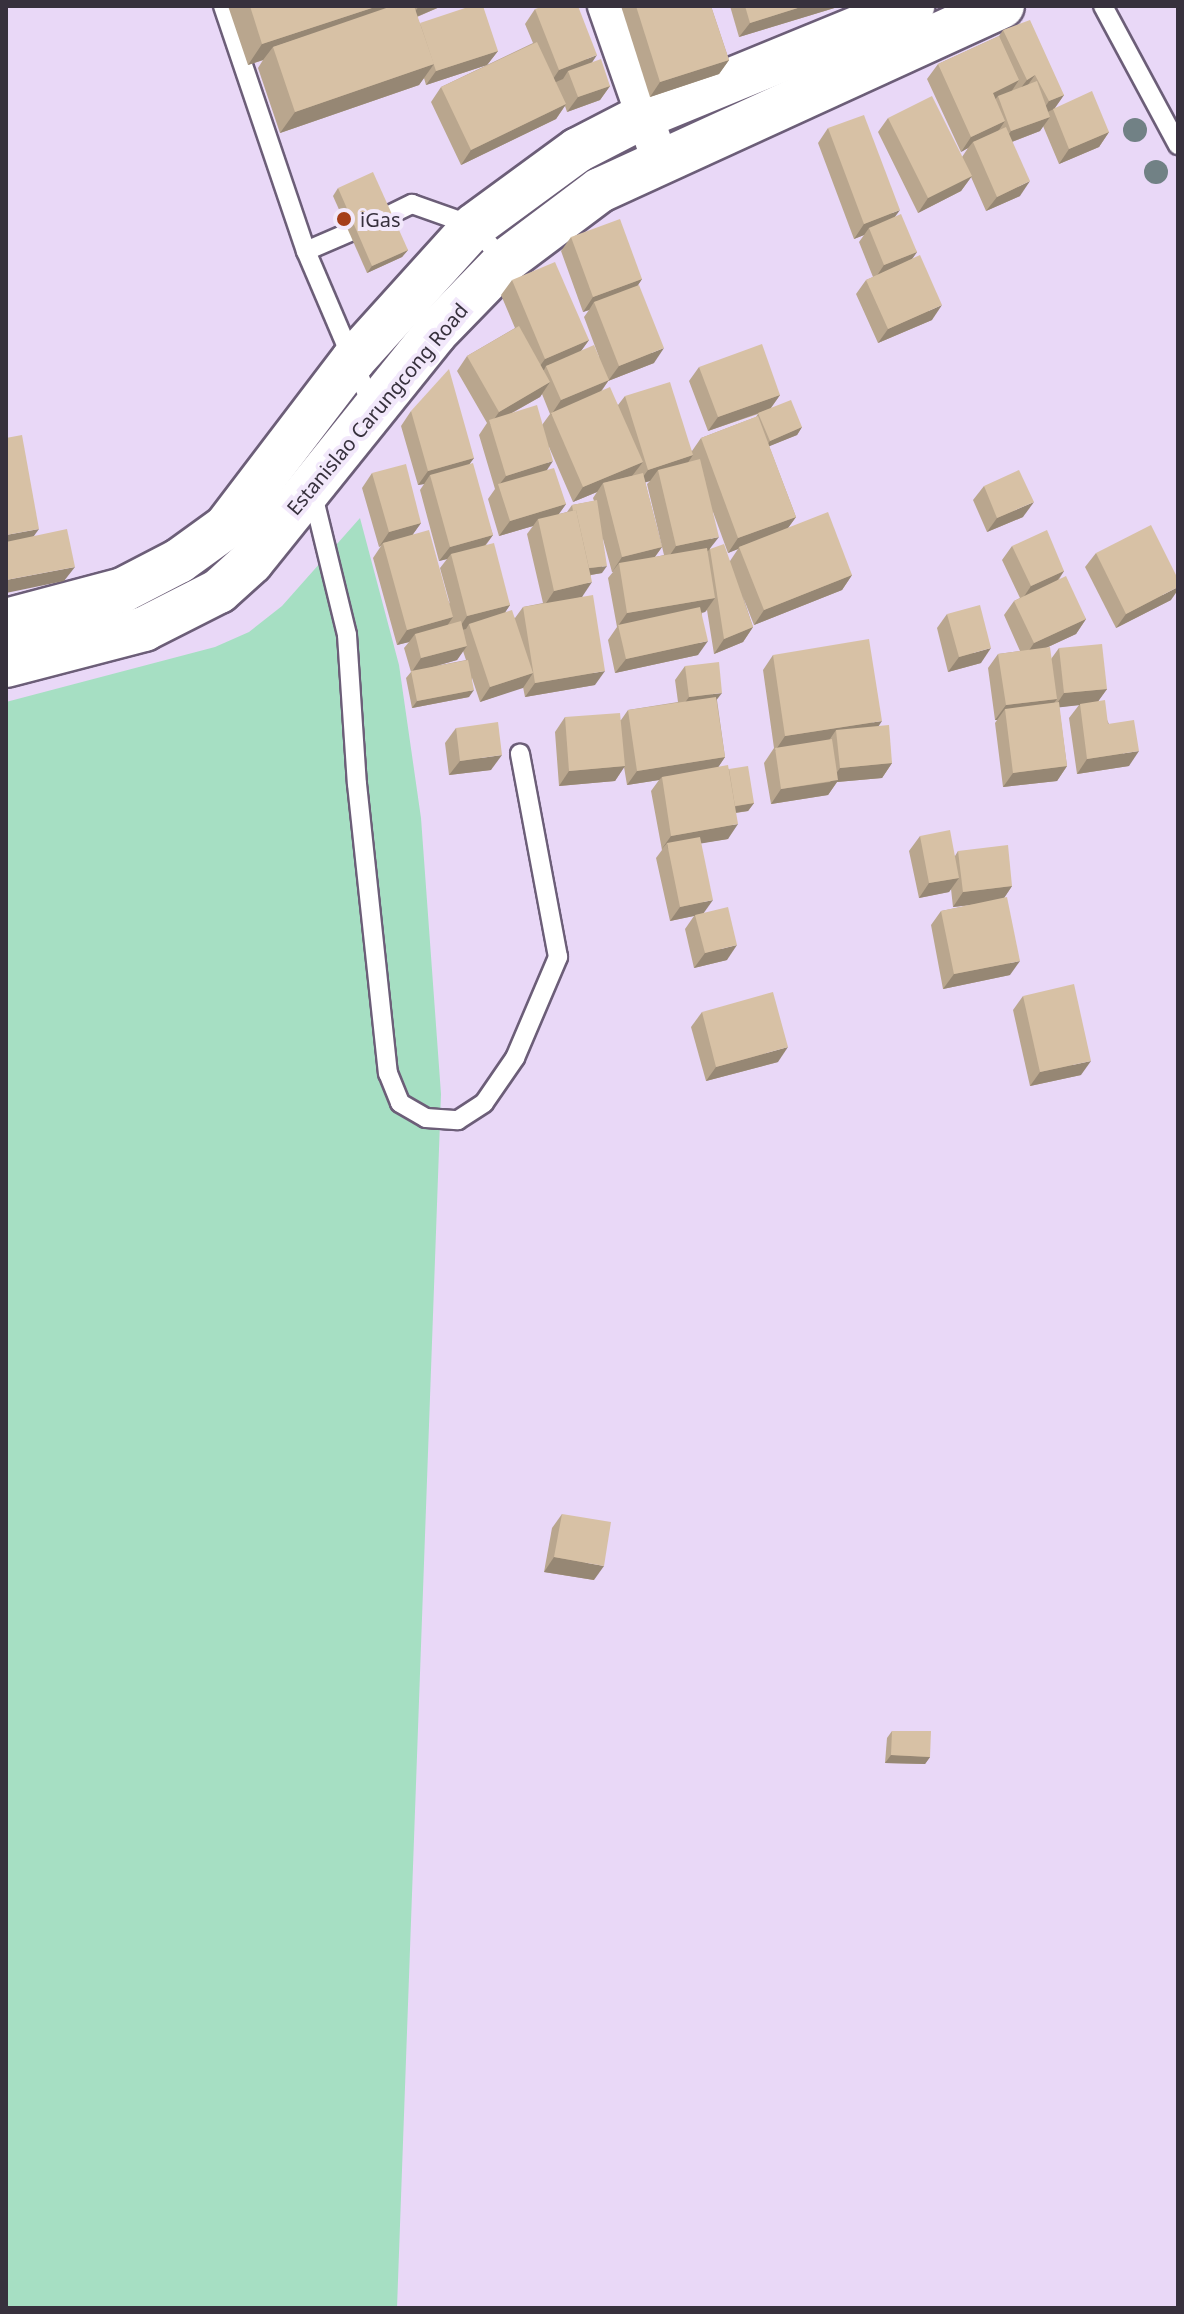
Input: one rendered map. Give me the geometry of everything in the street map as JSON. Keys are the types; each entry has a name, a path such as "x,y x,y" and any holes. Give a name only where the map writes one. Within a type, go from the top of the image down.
{"street":[{"path":"606,6 661,163"},
{"path":"6,621 123,590 179,561 226,527 354,359 474,226 578,150 644,116 912,6"},
{"name":"Estanislao Carungcong Road","path":"6,665 144,629 197,604 251,562 435,333 504,262 600,190 1002,6"}],"lane":[{"path":"223,6 306,251 374,410"},
{"path":"1103,6 1178,145"},
{"path":"385,217 412,204 474,226 504,262"},
{"path":"306,251 350,232"},
{"path":"311,488 347,635 388,1073 400,1103 426,1118 458,1120 484,1103 515,1058 558,957 520,754"}],"green space":[{"path":"360,518 399,665 421,818 441,1094 397,2308 6,2308 6,702 215,647 249,632 282,606"}],"building":[{"path":"250,6 378,6 262,44"},
{"path":"392,6 414,6 434,64 295,112 273,47"},
{"path":"471,6 483,6 498,51 436,71 420,23"},
{"path":"578,6 597,55 559,70 535,9"},
{"path":"636,6 711,6 729,60 660,82"},
{"path":"745,6 804,6 750,23"},
{"path":"1030,20 1064,95 1049,101 1035,75 1027,80 1003,30"},
{"path":"999,36 1019,80 993,93 1005,121 971,137 938,64"},
{"path":"537,42 566,104 471,150 441,87"},
{"path":"601,59 610,86 578,97 568,71"},
{"path":"1037,81 1050,117 1011,131 998,96"},
{"path":"1092,91 1109,132 1069,149 1053,109"},
{"path":"932,96 972,176 928,198 888,118"},
{"path":"864,115 900,210 864,224 828,128"},
{"path":"1006,127 1030,181 997,197 973,142"},
{"path":"373,172 408,250 372,266 338,188"},
{"path":"901,214 917,252 884,265 869,228"},
{"path":"620,219 642,279 593,297 571,237"},
{"path":"920,255 942,305 888,329 866,280"},
{"path":"555,262 589,340 545,359 512,280"},
{"path":"639,285 664,348 619,366 594,302"},
{"path":"519,326 550,382 499,412 467,356"},
{"path":"762,344 780,395 718,417 699,367"},
{"path":"594,345 609,380 561,400 546,366"},
{"path":"449,369 474,458 428,471 411,411"},
{"path":"670,382 693,455 648,470 625,396"},
{"path":"610,387 643,462 583,487 551,413"},
{"path":"791,400 802,427 770,441 758,413"},
{"path":"537,405 553,461 506,476 489,420"},
{"path":"758,416 796,517 738,538 701,438"},
{"path":"22,435 39,529 6,535 6,438"},
{"path":"700,459 719,537 676,546 658,470"},
{"path":"473,463 493,535 450,547 430,475"},
{"path":"406,464 421,523 389,532 372,473"},
{"path":"554,468 566,504 510,521 498,484"},
{"path":"1019,470 1034,502 997,518 984,486"},
{"path":"643,473 662,547 622,557 603,483"},
{"path":"597,500 607,566 589,568 576,510 573,511 572,505"},
{"path":"576,510 592,582 554,591 538,519"},
{"path":"828,512 852,575 764,610 739,547"},
{"path":"1151,525 1178,579 1178,587 1126,614 1096,553"},
{"path":"67,529 75,567 6,580 6,542"},
{"path":"429,530 453,617 407,630 383,543"},
{"path":"1047,530 1064,571 1031,586 1012,546"},
{"path":"494,543 510,605 467,616 451,554"},
{"path":"724,544 753,627 724,639 710,549"},
{"path":"707,548 715,598 627,613 619,563"},
{"path":"1066,576 1086,619 1034,643 1014,601"},
{"path":"593,595 605,671 535,683 523,607"},
{"path":"980,605 991,648 959,657 947,614"},
{"path":"700,607 708,641 626,659 618,625"},
{"path":"512,610 533,673 490,687 469,624"},
{"path":"461,621 467,646 421,658 415,634"},
{"path":"869,639 882,721 785,736 773,655"},
{"path":"1102,644 1107,689 1064,693 1059,648"},
{"path":"1050,647 1057,699 1006,705 998,654"},
{"path":"468,660 474,690 417,701 411,671"},
{"path":"719,662 722,693 689,697 685,666"},
{"path":"716,697 725,757 637,771 628,710"},
{"path":"1105,700 1108,724 1134,720 1139,751 1087,759 1080,704"},
{"path":"1059,702 1067,766 1013,773 1005,709"},
{"path":"620,713 625,766 569,771 565,717"},
{"path":"498,722 502,755 460,761 456,728"},
{"path":"889,725 892,763 840,768 836,730"},
{"path":"832,739 838,780 781,789 775,748"},
{"path":"728,765 738,824 671,836 662,777"},
{"path":"748,766 754,803 735,806 729,769"},
{"path":"950,830 959,878 929,883 920,836"},
{"path":"700,837 713,900 680,907 667,843"},
{"path":"1008,845 1012,886 963,892 958,851"},
{"path":"1007,897 1020,961 954,974 941,911"},
{"path":"728,907 737,945 705,953 695,915"},
{"path":"1074,984 1091,1061 1040,1072 1023,996"},
{"path":"773,992 788,1047 716,1067 702,1012"},
{"path":"562,1514 611,1522 604,1566 554,1557"},
{"path":"892,1731 931,1731 930,1757 891,1755"}],"place":[{"name":"iGas","path":"344,219"}]}
